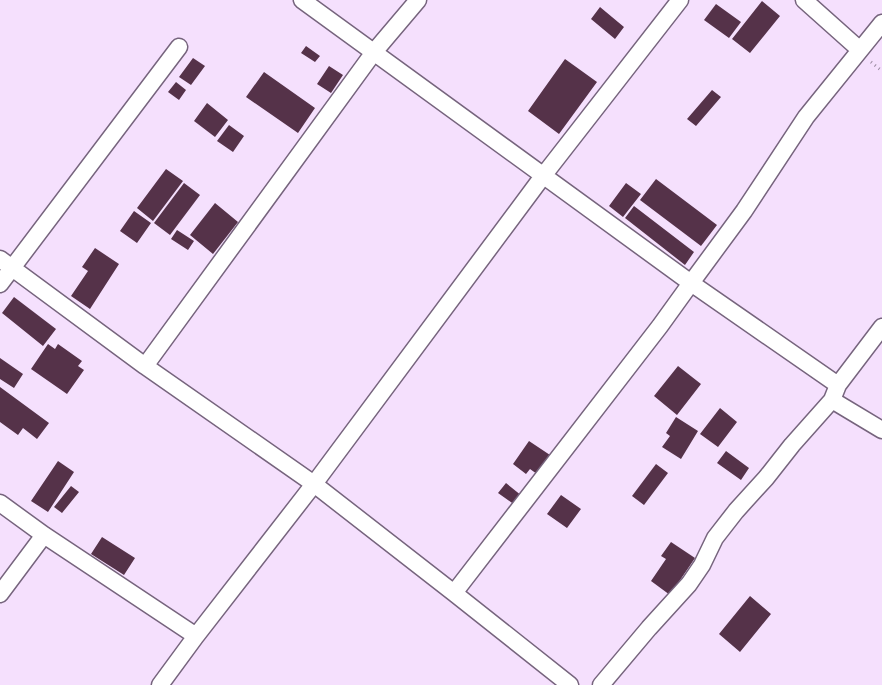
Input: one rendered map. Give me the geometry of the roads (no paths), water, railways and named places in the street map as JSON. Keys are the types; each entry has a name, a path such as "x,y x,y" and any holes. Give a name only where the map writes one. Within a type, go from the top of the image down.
{"street":[{"path":"302,0 691,283 838,385"},
{"path":"145,366 374,52 418,0"},
{"path":"160,685 314,484 543,176 680,0"},
{"path":"804,0 860,50"},
{"path":"454,592 654,334 744,211 806,117 882,23"},
{"path":"0,284 6,263 179,47"},
{"path":"6,263 145,366 314,484 454,592 570,685"},
{"path":"601,685 689,584 702,565 715,538 792,444 832,400 838,385 882,327"},
{"path":"832,400 882,430"},
{"path":"0,503 44,535 196,636"},
{"path":"0,594 44,535"}]}
